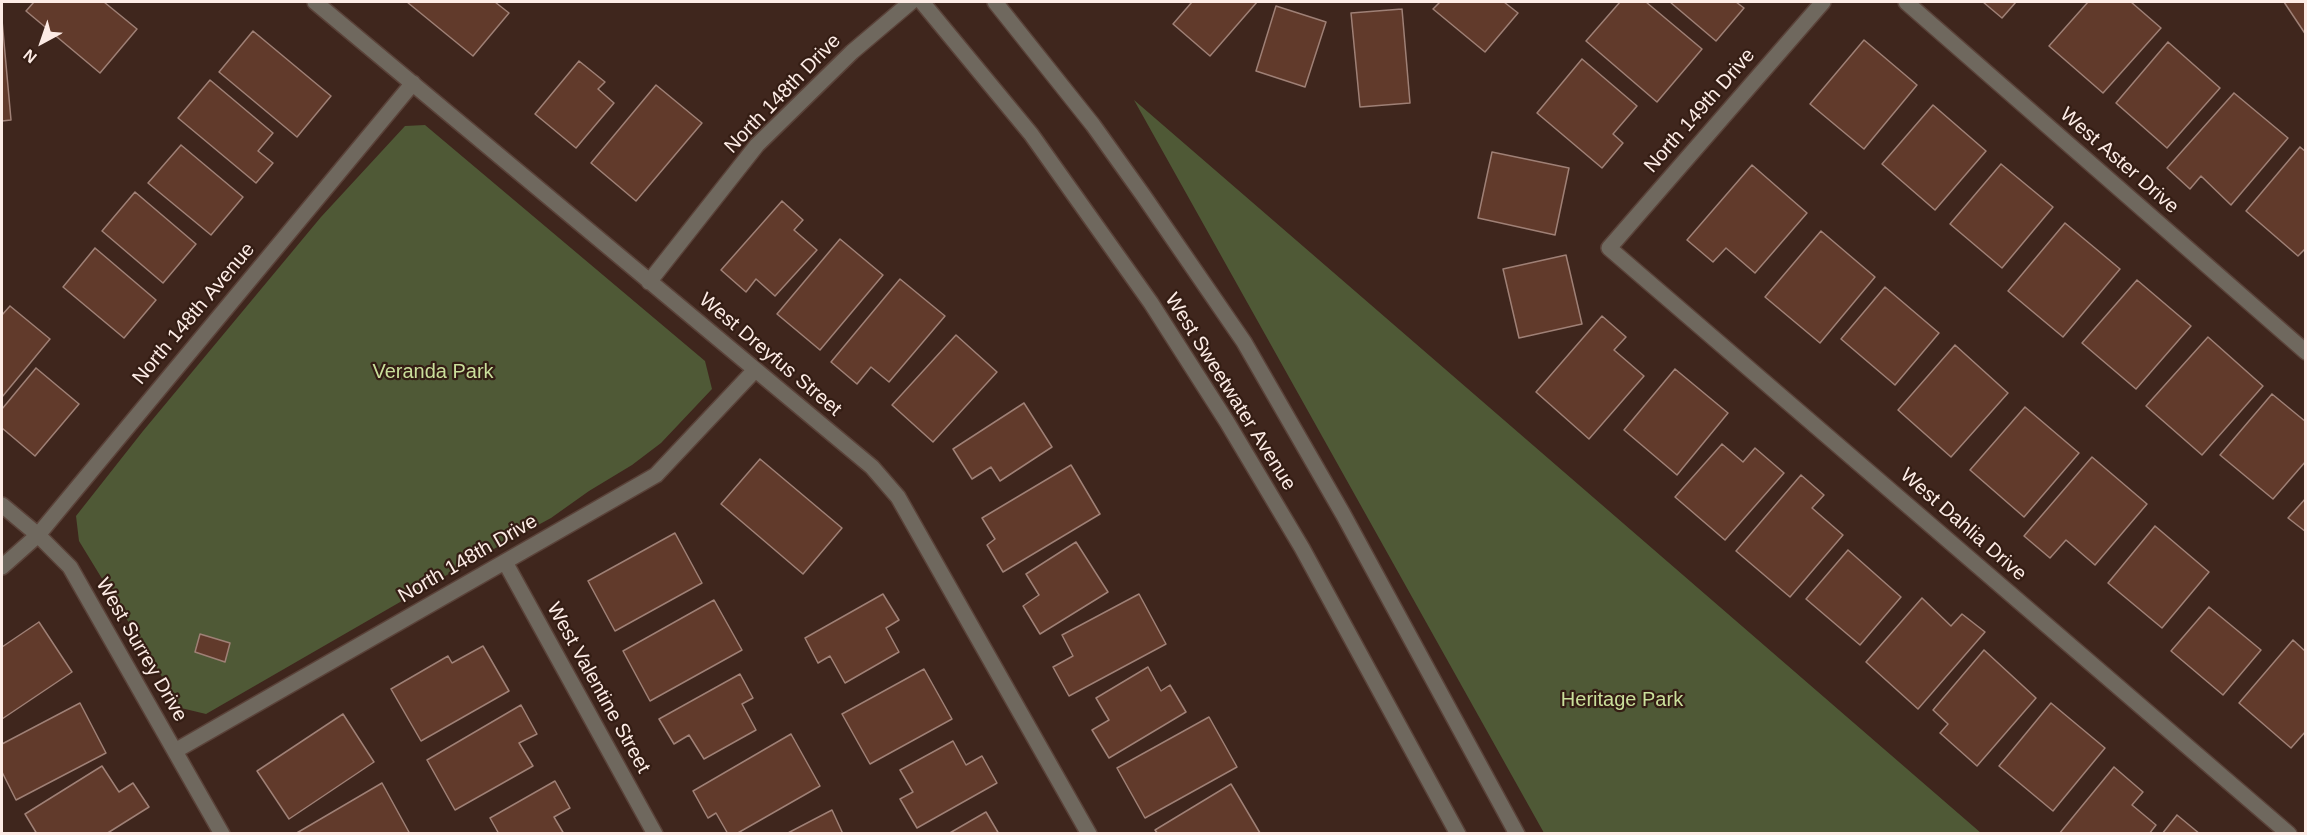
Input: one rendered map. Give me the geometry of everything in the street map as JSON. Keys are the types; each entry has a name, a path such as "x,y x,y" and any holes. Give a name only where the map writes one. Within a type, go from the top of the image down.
{"street":[{"name":"West Dreyfus Street","path":"315,2 872,467 898,497 1089,834"},
{"name":"North 148th Drive","path":"650,282 757,145 852,52 911,2"},
{"name":"West Sweetwater Avenue","path":"922,2 1031,134 1157,313 1227,422 1302,548 1458,834"},
{"name":"West Sweetwater Avenue","path":"994,2 1093,125 1244,342 1342,514 1517,834"},
{"name":"North 149th Drive","path":"1609,248 1823,2"},
{"name":"West Aster Drive","path":"1906,2 2306,352"},
{"name":"North 148th Avenue","path":"2,567 38,535 413,83"},
{"name":"West Dahlia Drive","path":"1609,248 2289,834"},
{"name":"North 148th Drive","path":"175,751 656,475 755,370"},
{"name":"West Surrey Drive","path":"2,505 38,535 70,567 222,834"},
{"name":"West Valentine Street","path":"505,562 655,834"}],"green space":[{"name":"Heritage Park","path":"1134,100 1341,279 1981,833 1544,833"},
{"name":"Veranda Park","path":"425,125 705,361 712,389 661,443 632,465 551,518 466,564 206,714 181,708 79,541 76,516 143,431 321,217 405,126"}],"building":[{"path":"34,2 104,2 137,29 100,73 26,11"},
{"path":"407,2 495,2 509,13 473,56"},
{"path":"1192,2 1257,2 1210,56 1173,24"},
{"path":"1440,2 1504,2 1518,13 1485,52 1433,9"},
{"path":"1620,2 1646,2 1702,49 1657,102 1586,41"},
{"path":"1670,2 1736,2 1744,8 1716,41"},
{"path":"1983,2 2016,2 2002,18"},
{"path":"2088,2 2131,2 2161,28 2103,93 2049,46"},
{"path":"2284,2 2306,2 2306,35"},
{"path":"1276,6 1326,22 1305,87 1256,71"},
{"path":"1402,9 1410,103 1360,107 1351,13"},
{"path":"2,20 11,120 2,121"},
{"path":"253,31 331,96 297,137 219,72"},
{"path":"1864,40 1917,85 1864,149 1810,104"},
{"path":"2168,42 2220,88 2167,148 2116,103"},
{"path":"1582,59 1637,106 1613,134 1623,143 1602,168 1537,113"},
{"path":"579,61 605,82 598,89 614,103 576,148 535,114"},
{"path":"210,80 273,133 258,151 273,163 256,183 178,118"},
{"path":"656,85 702,123 636,201 591,163"},
{"path":"2234,93 2288,138 2231,205 2201,176 2190,189 2167,168"},
{"path":"1933,105 1986,151 1935,210 1882,164"},
{"path":"181,145 243,197 211,235 148,183"},
{"path":"2300,147 2306,152 2306,248 2298,256 2246,211"},
{"path":"1492,152 1569,168 1555,235 1478,218"},
{"path":"2001,164 2053,207 2002,268 1950,224"},
{"path":"1752,165 1807,213 1755,273 1726,248 1713,262 1687,240"},
{"path":"135,192 196,244 163,283 102,231"},
{"path":"782,201 803,220 794,230 817,250 775,296 756,279 746,292 721,270"},
{"path":"2065,223 2120,269 2063,337 2008,291"},
{"path":"1821,231 1875,277 1820,343 1765,297"},
{"path":"840,239 883,275 820,350 777,314"},
{"path":"95,248 156,300 124,338 63,287"},
{"path":"1566,255 1582,324 1519,338 1503,269"},
{"path":"900,279 945,316 889,382 871,367 857,384 831,362"},
{"path":"2137,280 2191,326 2136,389 2082,343"},
{"path":"1885,287 1939,333 1895,385 1841,339"},
{"path":"10,306 50,339 2,397 2,315"},
{"path":"1602,316 1626,337 1614,350 1644,376 1589,439 1536,392"},
{"path":"956,335 997,372 933,442 892,405"},
{"path":"2208,337 2263,386 2202,455 2146,406"},
{"path":"1955,345 2008,393 1951,457 1898,410"},
{"path":"36,368 79,404 35,456 2,428 2,409"},
{"path":"1675,369 1728,413 1677,475 1624,430"},
{"path":"2272,394 2306,422 2306,461 2273,499 2220,455"},
{"path":"1024,403 1052,447 1000,481 991,467 972,479 953,449"},
{"path":"2025,407 2079,453 2024,517 1970,470"},
{"path":"1722,444 1743,462 1755,448 1784,473 1725,540 1675,497"},
{"path":"2092,457 2147,504 2095,565 2066,540 2050,558 2024,536"},
{"path":"760,459 842,528 803,574 721,504"},
{"path":"1071,465 1100,514 1003,572 987,545 995,539 982,518"},
{"path":"1801,475 1824,495 1812,508 1843,535 1790,597 1736,551"},
{"path":"2306,498 2306,532 2288,518"},
{"path":"2155,526 2209,572 2162,628 2108,583"},
{"path":"675,533 702,583 615,631 588,581"},
{"path":"1076,542 1108,592 1040,634 1023,606 1039,595 1026,574"},
{"path":"1848,550 1901,597 1860,645 1806,599"},
{"path":"883,594 899,620 886,628 899,652 845,683 830,656 818,663 805,638"},
{"path":"1139,594 1166,644 1069,696 1053,667 1073,656 1062,635"},
{"path":"1922,598 1951,626 1962,614 1985,632 1918,709 1866,662"},
{"path":"714,600 742,650 650,701 623,651"},
{"path":"2209,607 2261,650 2223,695 2171,651"},
{"path":"39,622 72,672 2,719 2,647"},
{"path":"200,634 230,643 225,662 195,652"},
{"path":"2293,640 2306,652 2306,731 2291,748 2239,703"},
{"path":"483,646 509,691 421,741 391,689 448,656 452,663"},
{"path":"1984,650 2036,698 1977,766 1940,733 1948,724 1933,710"},
{"path":"1148,667 1161,691 1170,685 1186,712 1109,758 1092,730 1109,720 1096,698"},
{"path":"924,669 952,719 870,764 842,714"},
{"path":"740,674 753,698 742,704 756,730 704,759 689,735 674,744 659,719"},
{"path":"80,703 106,753 16,800 2,772 2,744"},
{"path":"2051,703 2105,748 2053,811 1999,766"},
{"path":"521,705 537,734 519,743 533,766 455,810 427,760"},
{"path":"343,714 374,762 289,819 257,771"},
{"path":"1209,717 1237,767 1145,818 1117,768"},
{"path":"791,734 820,786 736,834 728,834 716,813 708,818 693,791"},
{"path":"953,741 966,765 982,756 997,783 917,828 900,799 913,792 900,770"},
{"path":"102,766 119,792 133,783 149,807 106,834 37,834 25,814"},
{"path":"2114,767 2143,792 2132,805 2156,825 2149,834 2059,834"},
{"path":"555,781 570,808 554,817 564,834 499,834 490,818"},
{"path":"382,783 410,834 295,834"},
{"path":"1231,784 1260,833 1158,834 1155,830"},
{"path":"832,810 843,834 786,834"},
{"path":"986,812 999,834 948,834"},
{"path":"2177,815 2200,834 2162,834"}]}
